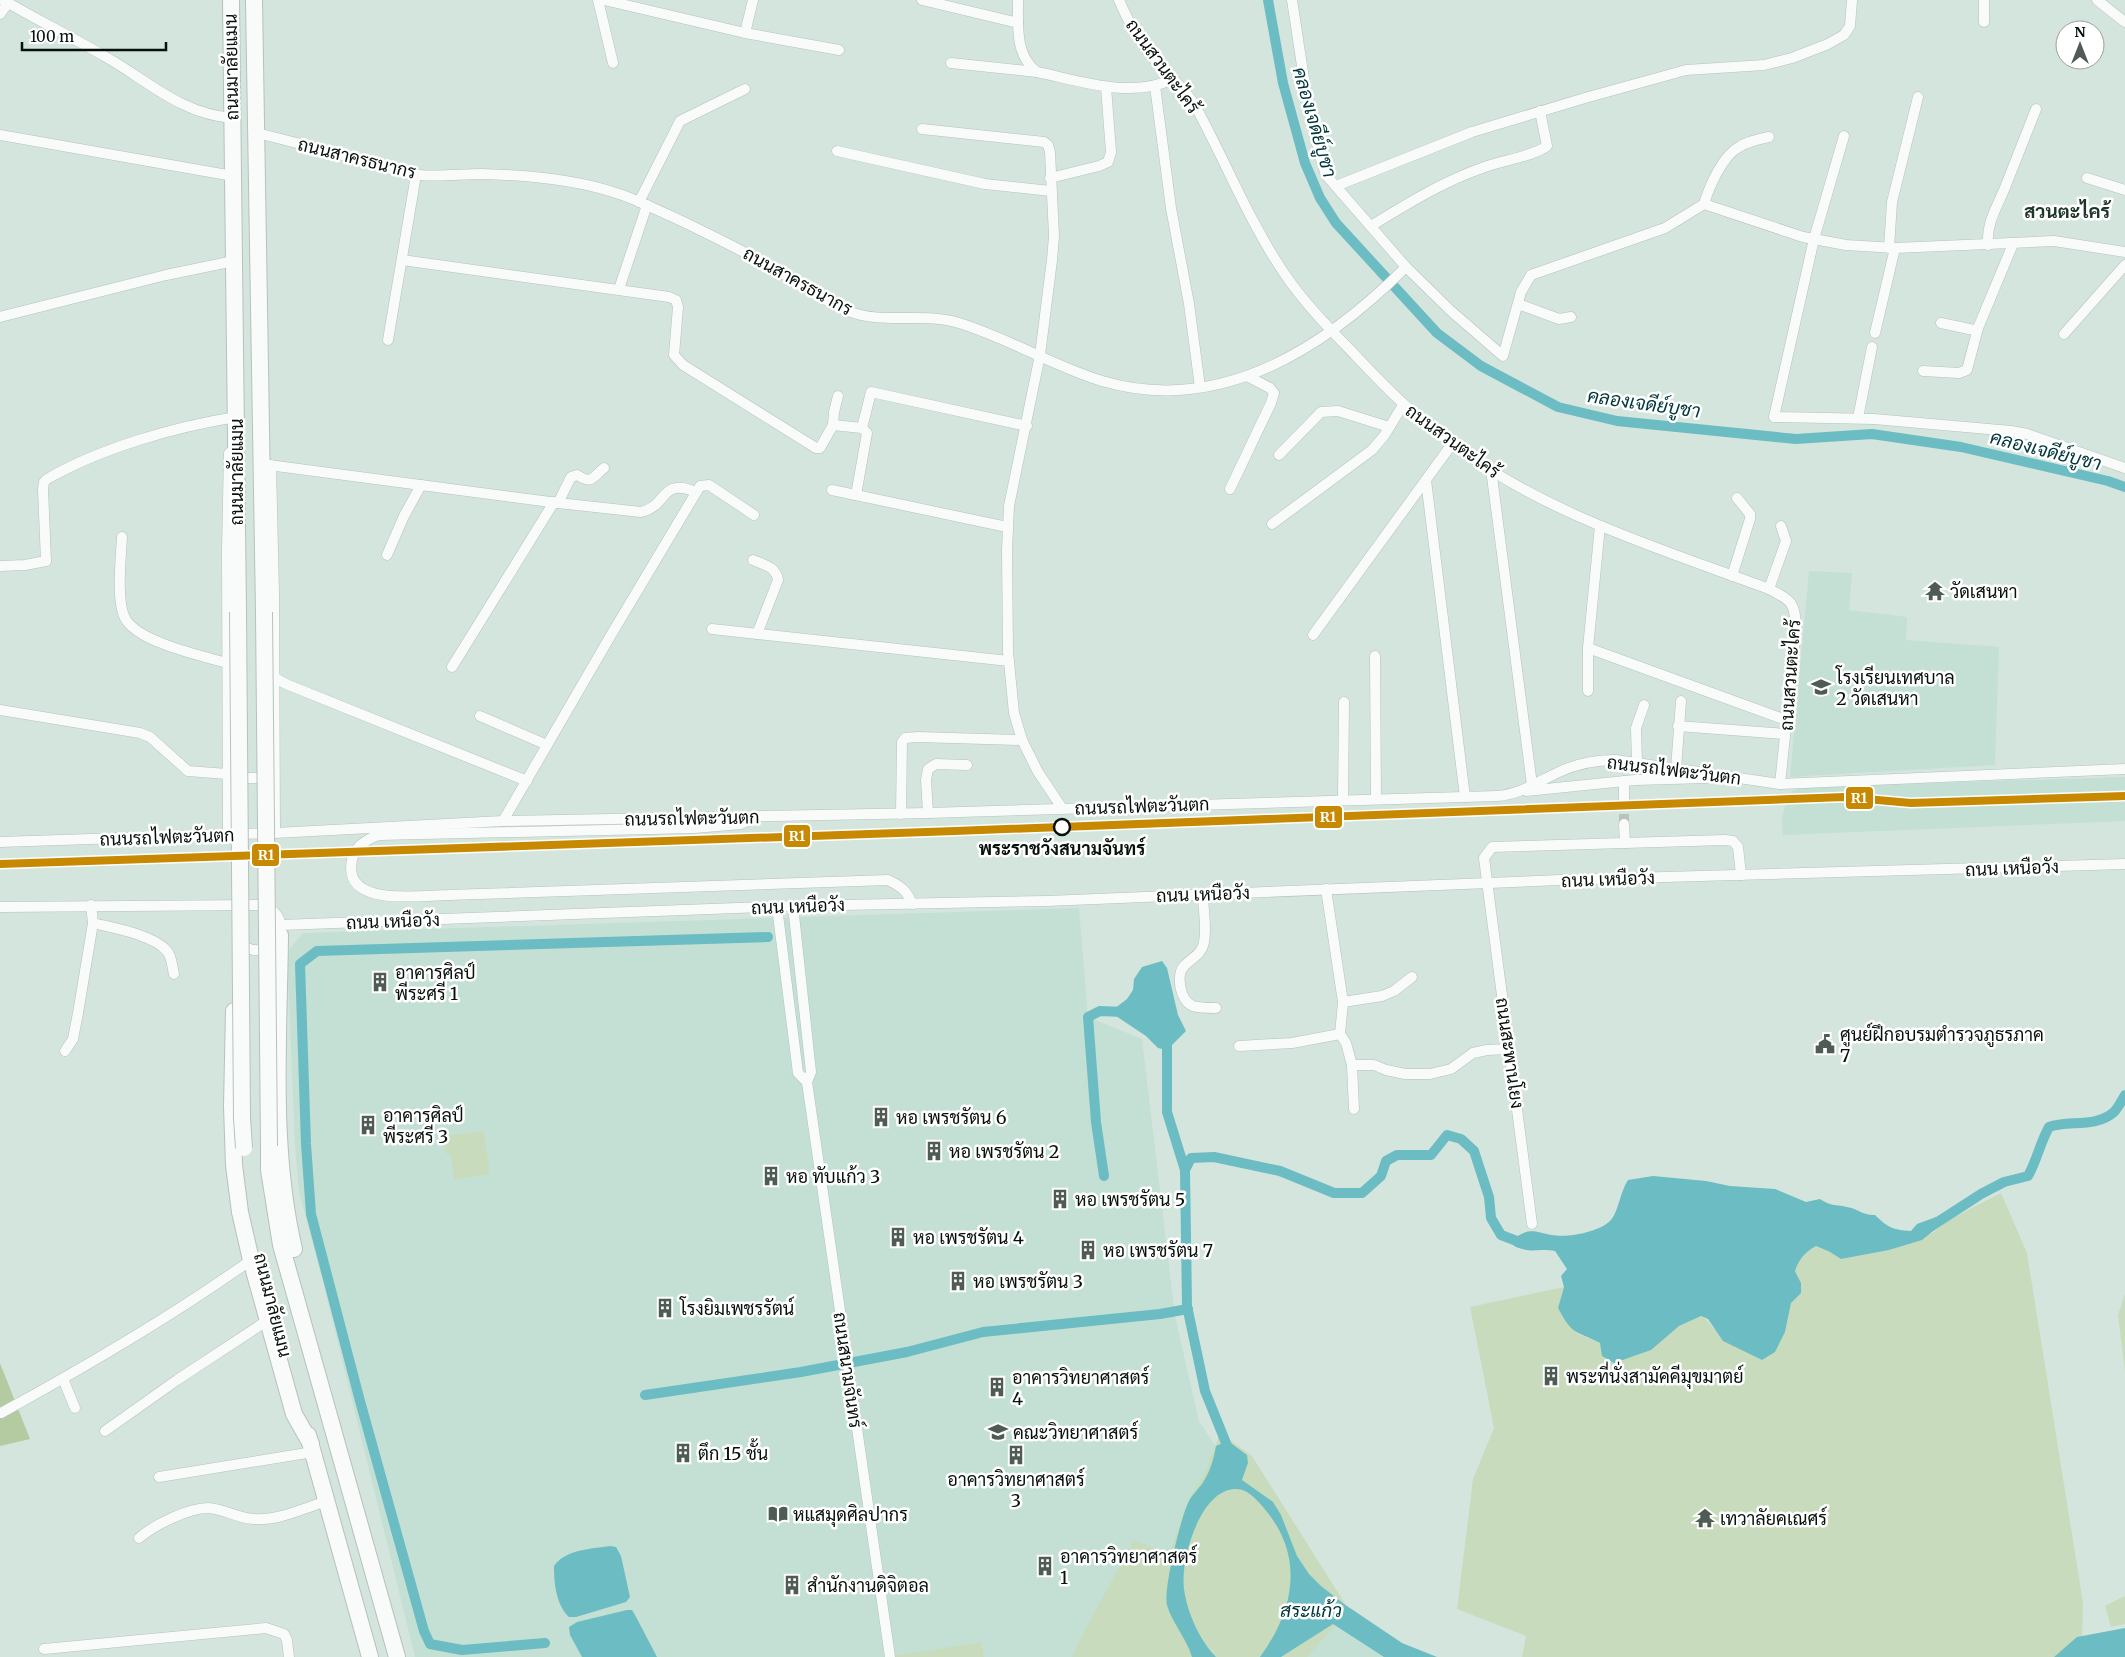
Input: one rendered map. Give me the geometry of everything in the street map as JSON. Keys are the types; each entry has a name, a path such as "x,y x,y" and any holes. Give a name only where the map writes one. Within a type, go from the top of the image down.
{"highway":[{"name":"ถนนมาลัยแมน","path":"231,0 242,1108 244,1148 250,1209 259,1255 280,1337 370,1657"},
{"name":"ถนนมาลัยแมน","path":"254,0 266,464 264,612 269,1170 281,1245 397,1657"},
{"path":"235,905 232,1106 234,1166 240,1212 251,1260 294,1414 312,1448"},
{"path":"280,930 278,1098 281,1160 287,1213 305,1300 308,1338"}],"street":[{"path":"598,0 613,63"},
{"path":"604,0 745,33 839,50"},
{"path":"745,33 753,0"},
{"path":"922,0 1018,23"},
{"path":"1018,0 1018,23 1023,57 1028,65 1037,72"},
{"name":"ถนนสวนตะไคร้","path":"1120,0 1134,31 1152,58 1197,108 1270,252 1285,274 1331,330 1403,406 1452,444 1525,490 1600,526 1769,590 1788,599 1795,612 1796,630 1780,784"},
{"path":"1292,0 1321,160 1326,175 1371,226 1402,271 1503,356 1518,304 1528,279 1535,272 1665,228 1704,204 1710,185 1736,148 1752,141 1769,137"},
{"path":"1336,186 1472,132 1686,70 1764,65 1792,58 1828,44 1844,35 1850,26 1852,0"},
{"path":"1984,0 1984,22"},
{"path":"2097,0 2125,22"},
{"path":"0,14 5,2 108,58 175,101 212,116 232,118"},
{"path":"951,63 1037,72 1106,87 1155,86 1173,80"},
{"path":"1155,86 1171,208 1200,387"},
{"path":"1050,178 1108,162 1111,152 1106,87"},
{"path":"619,289 643,204 680,121 745,89"},
{"path":"1875,333 1892,248 1892,202 1918,96"},
{"path":"1988,245 1990,219 2000,200 2036,109"},
{"path":"1371,226 1443,183 1518,156 1539,152 1547,146 1540,111"},
{"path":"922,129 1044,142 1048,145 1050,152 1054,236 1052,260 1040,356 1007,527 1008,660 1014,713 1022,740 1038,772 1062,808"},
{"name":"ถนนสาครธนากร","path":"257,133 416,175 502,175 557,180 599,188 643,204 731,244 845,310 868,316 941,319 958,322 1099,380 1126,387 1157,390 1200,387 1247,376 1298,354 1373,298 1402,271"},
{"path":"0,135 233,176"},
{"path":"1844,136 1814,239 1774,417 1858,418 1973,427 2027,434 2125,468"},
{"path":"837,151 985,184 1052,191"},
{"path":"388,340 416,175"},
{"path":"2087,178 2125,190"},
{"path":"1704,204 1814,239 1846,245 1892,248 2054,241 2125,252"},
{"path":"1923,371 1959,374 1967,370 1978,328 2013,244"},
{"path":"402,260 619,289 669,297 676,300 678,308 674,355 676,360 816,448 823,446 833,425 838,396"},
{"path":"0,317 166,275 234,262"},
{"path":"2064,334 2125,265"},
{"path":"1518,304 1559,319 1571,317"},
{"path":"1941,323 1974,330 1978,328"},
{"path":"1858,418 1872,347"},
{"path":"1230,489 1274,393 1270,388 1247,376"},
{"path":"862,428 869,395 873,391 1027,426"},
{"path":"1272,524 1372,450 1403,406"},
{"path":"1279,455 1322,412 1330,410 1389,428"},
{"path":"0,566 44,563 46,561 43,489 44,482 47,479 118,447 180,428 236,421 230,438 228,478 228,834"},
{"path":"833,425 862,428 867,433 856,495"},
{"path":"1313,635 1452,444"},
{"path":"275,833 275,678 266,464 556,503 641,512 649,510 656,505 670,489 676,487 691,490"},
{"path":"452,667 556,503 570,476 577,475 585,480 590,480 604,468"},
{"path":"1491,469 1532,785"},
{"path":"1426,480 1465,797"},
{"path":"387,555 404,516 421,485"},
{"path":"504,821 700,486 709,486 754,515"},
{"path":"832,490 1007,527"},
{"path":"1732,576 1750,519 1750,514 1737,498"},
{"path":"1588,691 1588,648 1600,526"},
{"path":"1769,590 1786,541 1781,526"},
{"path":"122,537 120,582 122,609 125,619 135,629 151,639 227,663"},
{"path":"754,560 771,567 777,574 778,580 757,634"},
{"path":"712,629 1008,660"},
{"path":"1588,648 1786,720"},
{"path":"1375,656 1376,800"},
{"path":"275,678 295,688 527,780"},
{"path":"1676,769 1681,701"},
{"path":"1343,800 1344,702"},
{"path":"1637,763 1636,728 1644,704"},
{"path":"0,710 140,733 150,737 188,771 227,779 260,778 276,787"},
{"path":"480,716 547,746"},
{"path":"1678,726 1786,734"},
{"path":"901,814 902,742 905,738 918,736 1022,740"},
{"name":"ถนนรถไฟตะวันตก","path":"0,842 275,833 504,821 901,814 1511,795 1561,771 1595,760 1616,760 1780,784 2125,769"},
{"path":"928,813 926,780 928,769 936,764 967,765"},
{"path":"1520,791 1624,780 1729,776"},
{"path":"1624,780 1624,799"},
{"path":"756,817 741,824 720,827 379,835 359,846 352,860 351,870 356,883 361,888 380,895 448,895 888,880 901,886 908,894 912,904"},
{"path":"1624,824 1625,843"},
{"name":"ถนนสะพานโยง","path":"1532,1224 1484,858 1492,848 1733,841 1738,847 1741,876"},
{"name":"ถนน เหนือวัง","path":"280,930 793,906 1047,901 1487,883 2125,864"},
{"path":"1326,889 1343,1002 1340,1034 1346,1043 1352,1065 1354,1109"},
{"path":"1203,894 1204,941 1200,952 1183,966 1180,978 1181,990 1184,999 1192,1006 1216,1008"},
{"path":"0,907 258,905 274,911 280,930 272,946 260,950 247,948 235,937"},
{"path":"65,1051 73,1039 93,923 91,906"},
{"name":"ถนนสนามจันทร์","path":"793,906 811,1072 807,1082 890,1657"},
{"name":"ถนนสนามจันทร์","path":"777,907 798,1073 807,1082"},
{"path":"93,923 129,932 159,945 166,950 174,974"},
{"path":"1343,1002 1382,996 1394,991 1412,977"},
{"path":"1239,1046 1292,1043 1340,1034"},
{"path":"1352,1065 1374,1065 1405,1074 1430,1074 1451,1069 1473,1054 1487,1050 1509,1048"},
{"path":"0,1413 63,1379 173,1314 251,1260"},
{"path":"105,1431 177,1380 268,1320"},
{"path":"63,1379 75,1408"},
{"path":"159,1477 312,1448"},
{"path":"139,1538 157,1526 197,1510 208,1508 260,1519 274,1518 327,1501"},
{"path":"44,1649 266,1628 284,1634 287,1640 289,1657"}],"shaded area":[{"path":"1809,571 1852,573 1849,610 1907,617 1906,640 1999,647 1995,765 1790,777"},
{"path":"2125,777 2125,821 1783,835 1782,818 1787,798 1792,791 1802,787"},
{"path":"1079,908 1088,1017 1142,1039 1175,1316 1199,1421 1310,1591 1404,1657 415,1657 324,1286 299,1192 295,1147 287,952 303,933"},
{"path":"484,1131 490,1174 454,1180 451,1154 445,1153 443,1136"},
{"path":"2001,1193 2027,1253 2083,1603 2082,1638 2068,1657 1522,1657 1526,1636 1457,1609 1473,1479 1494,1428 1470,1307 1564,1287 1558,1308 1576,1333 1600,1343 1667,1336 1679,1326 1701,1316 1733,1344 1762,1360 1785,1332 1791,1303 1801,1283 1795,1271 1800,1259 1811,1248 1815,1246 1841,1259 1889,1250 1934,1232 1943,1223"},
{"path":"2125,1294 2125,1371 2118,1315"},
{"path":"1220,1433 1252,1456 1349,1610 1307,1657 1072,1657 1083,1633 1134,1540 1169,1554 1189,1499 1205,1473"},
{"path":"2125,1596 2125,1624 2111,1627 2105,1606"},
{"path":"981,1642 984,1657 895,1657 895,1656"}],"green space":[{"path":"0,1363 30,1439 0,1446"}],"water":[{"path":"1162,961 1167,968 1178,1015 1186,1031 1167,1050 1158,1048 1146,1036 1110,1012 1127,999 1133,990 1134,979 1142,967"},
{"path":"1653,1176 1706,1181 1730,1186 1775,1189 1806,1202 1820,1199 1831,1204 1875,1215 1887,1225 1899,1230 1911,1231 1917,1224 1936,1217 1943,1223 1922,1240 1889,1250 1841,1259 1816,1246 1809,1251 1798,1263 1795,1271 1801,1283 1801,1293 1791,1303 1785,1332 1775,1352 1762,1360 1723,1341 1708,1319 1701,1316 1679,1326 1651,1350 1614,1363 1602,1356 1600,1343 1571,1328 1558,1308 1564,1287 1561,1276 1567,1269 1555,1251 1520,1248 1514,1246 1515,1238 1529,1231 1566,1236 1599,1228 1614,1216 1628,1180"},
{"name":"สระแก้ว","path":"1228,1441 1247,1455 1248,1463 1242,1480 1273,1502 1281,1515 1297,1556 1309,1574 1344,1604 1402,1643 1437,1657 1384,1657 1333,1624 1281,1657 1260,1657 1272,1639 1281,1620 1290,1582 1290,1563 1285,1544 1276,1525 1263,1507 1247,1492 1235,1489 1223,1492 1202,1513 1189,1545 1184,1576 1186,1598 1191,1616 1200,1635 1216,1657 1192,1657 1167,1605 1166,1597 1170,1569 1189,1501 1207,1475 1216,1446"},
{"path":"610,1546 616,1547 621,1556 630,1597 626,1602 576,1617 569,1617 559,1600 555,1586 554,1566 559,1560 572,1553"},
{"path":"632,1610 657,1657 582,1657 570,1635 569,1627 577,1622"},
{"path":"2125,1628 2125,1657 2054,1657 2077,1637"}],"waterway":[{"name":"คลองเจดีย์บูชา","path":"1268,0 1283,83 1305,163 1320,198 1336,223 1437,333 1481,366 1558,407 1617,421 1796,439 1872,434 1961,447 2108,481 2125,487"},
{"path":"545,1643 462,1650 430,1644 424,1631 360,1401 311,1214 306,1144 300,964 317,951 768,937"},
{"path":"1104,1176 1096,1122 1088,1017 1100,1011 1124,1012"},
{"path":"1167,1037 1167,1112 1185,1170"},
{"path":"1930,1227 1981,1194 2004,1182 2028,1176 2049,1127 2091,1122 2107,1117 2114,1112 2125,1095"},
{"path":"1228,1453 1228,1448 1205,1391 1187,1306 1185,1170 1191,1158 1214,1157 1280,1171 1334,1193 1362,1193 1381,1176 1386,1161 1397,1155 1431,1155 1447,1135 1461,1139 1474,1151 1489,1197 1491,1218 1501,1235 1527,1243"},
{"path":"645,1395 801,1372 907,1352 983,1332 1160,1314 1188,1309"}],"tunnel":[{"path":"1624,799 1624,824"}],"transit line":[{"name":"R1","path":"0,864 955,831 1844,797 1911,803 2125,796"}],"place":[{"name":"วัดเสนหา","path":"1935,591"},
{"name":"โรงเรียนเทศบาล 2 วัดเสนหา","path":"1821,687"},
{"name":"พระราชวังสนามจันทร์","path":"1062,827"},
{"name":"อาคารศิลป์ พีระศรี 1","path":"380,982"},
{"name":"ศูนย์ฝึกอบรมตำรวจภูธรภาค 7","path":"1825,1044"},
{"name":"หอ เพรชรัตน 6","path":"881,1117"},
{"name":"อาคารศิลป์ พีระศรี 3","path":"368,1125"},
{"name":"หอ เพรชรัตน 2","path":"934,1151"},
{"name":"หอ ทับแก้ว 3","path":"771,1176"},
{"name":"หอ เพรชรัตน 5","path":"1060,1199"},
{"name":"หอ เพรชรัตน 4","path":"898,1237"},
{"name":"หอ เพรชรัตน 7","path":"1088,1250"},
{"name":"หอ เพรชรัตน 3","path":"958,1281"},
{"name":"โรงยิมเพชรรัตน์","path":"665,1308"},
{"name":"พระที่นั่งสามัคคีมุขมาตย์","path":"1551,1376"},
{"name":"อาคารวิทยาศาสตร์ 4","path":"997,1387"},
{"name":"คณะวิทยาศาสตร์","path":"998,1432"},
{"name":"ตึก 15 ชั้น","path":"683,1453"},
{"name":"อาคารวิทยาศาสตร์ 3","path":"1016,1455"},
{"name":"หแสมุดศิลปากร","path":"778,1514"},
{"name":"เทวาลัยคเณศร์","path":"1705,1518"},
{"name":"อาคารวิทยาศาสตร์ 1","path":"1045,1566"},
{"name":"สำนักงานดิจิตอล","path":"792,1585"}],"district":[{"name":"สวนตะไคร้","path":"2067,211"}]}
